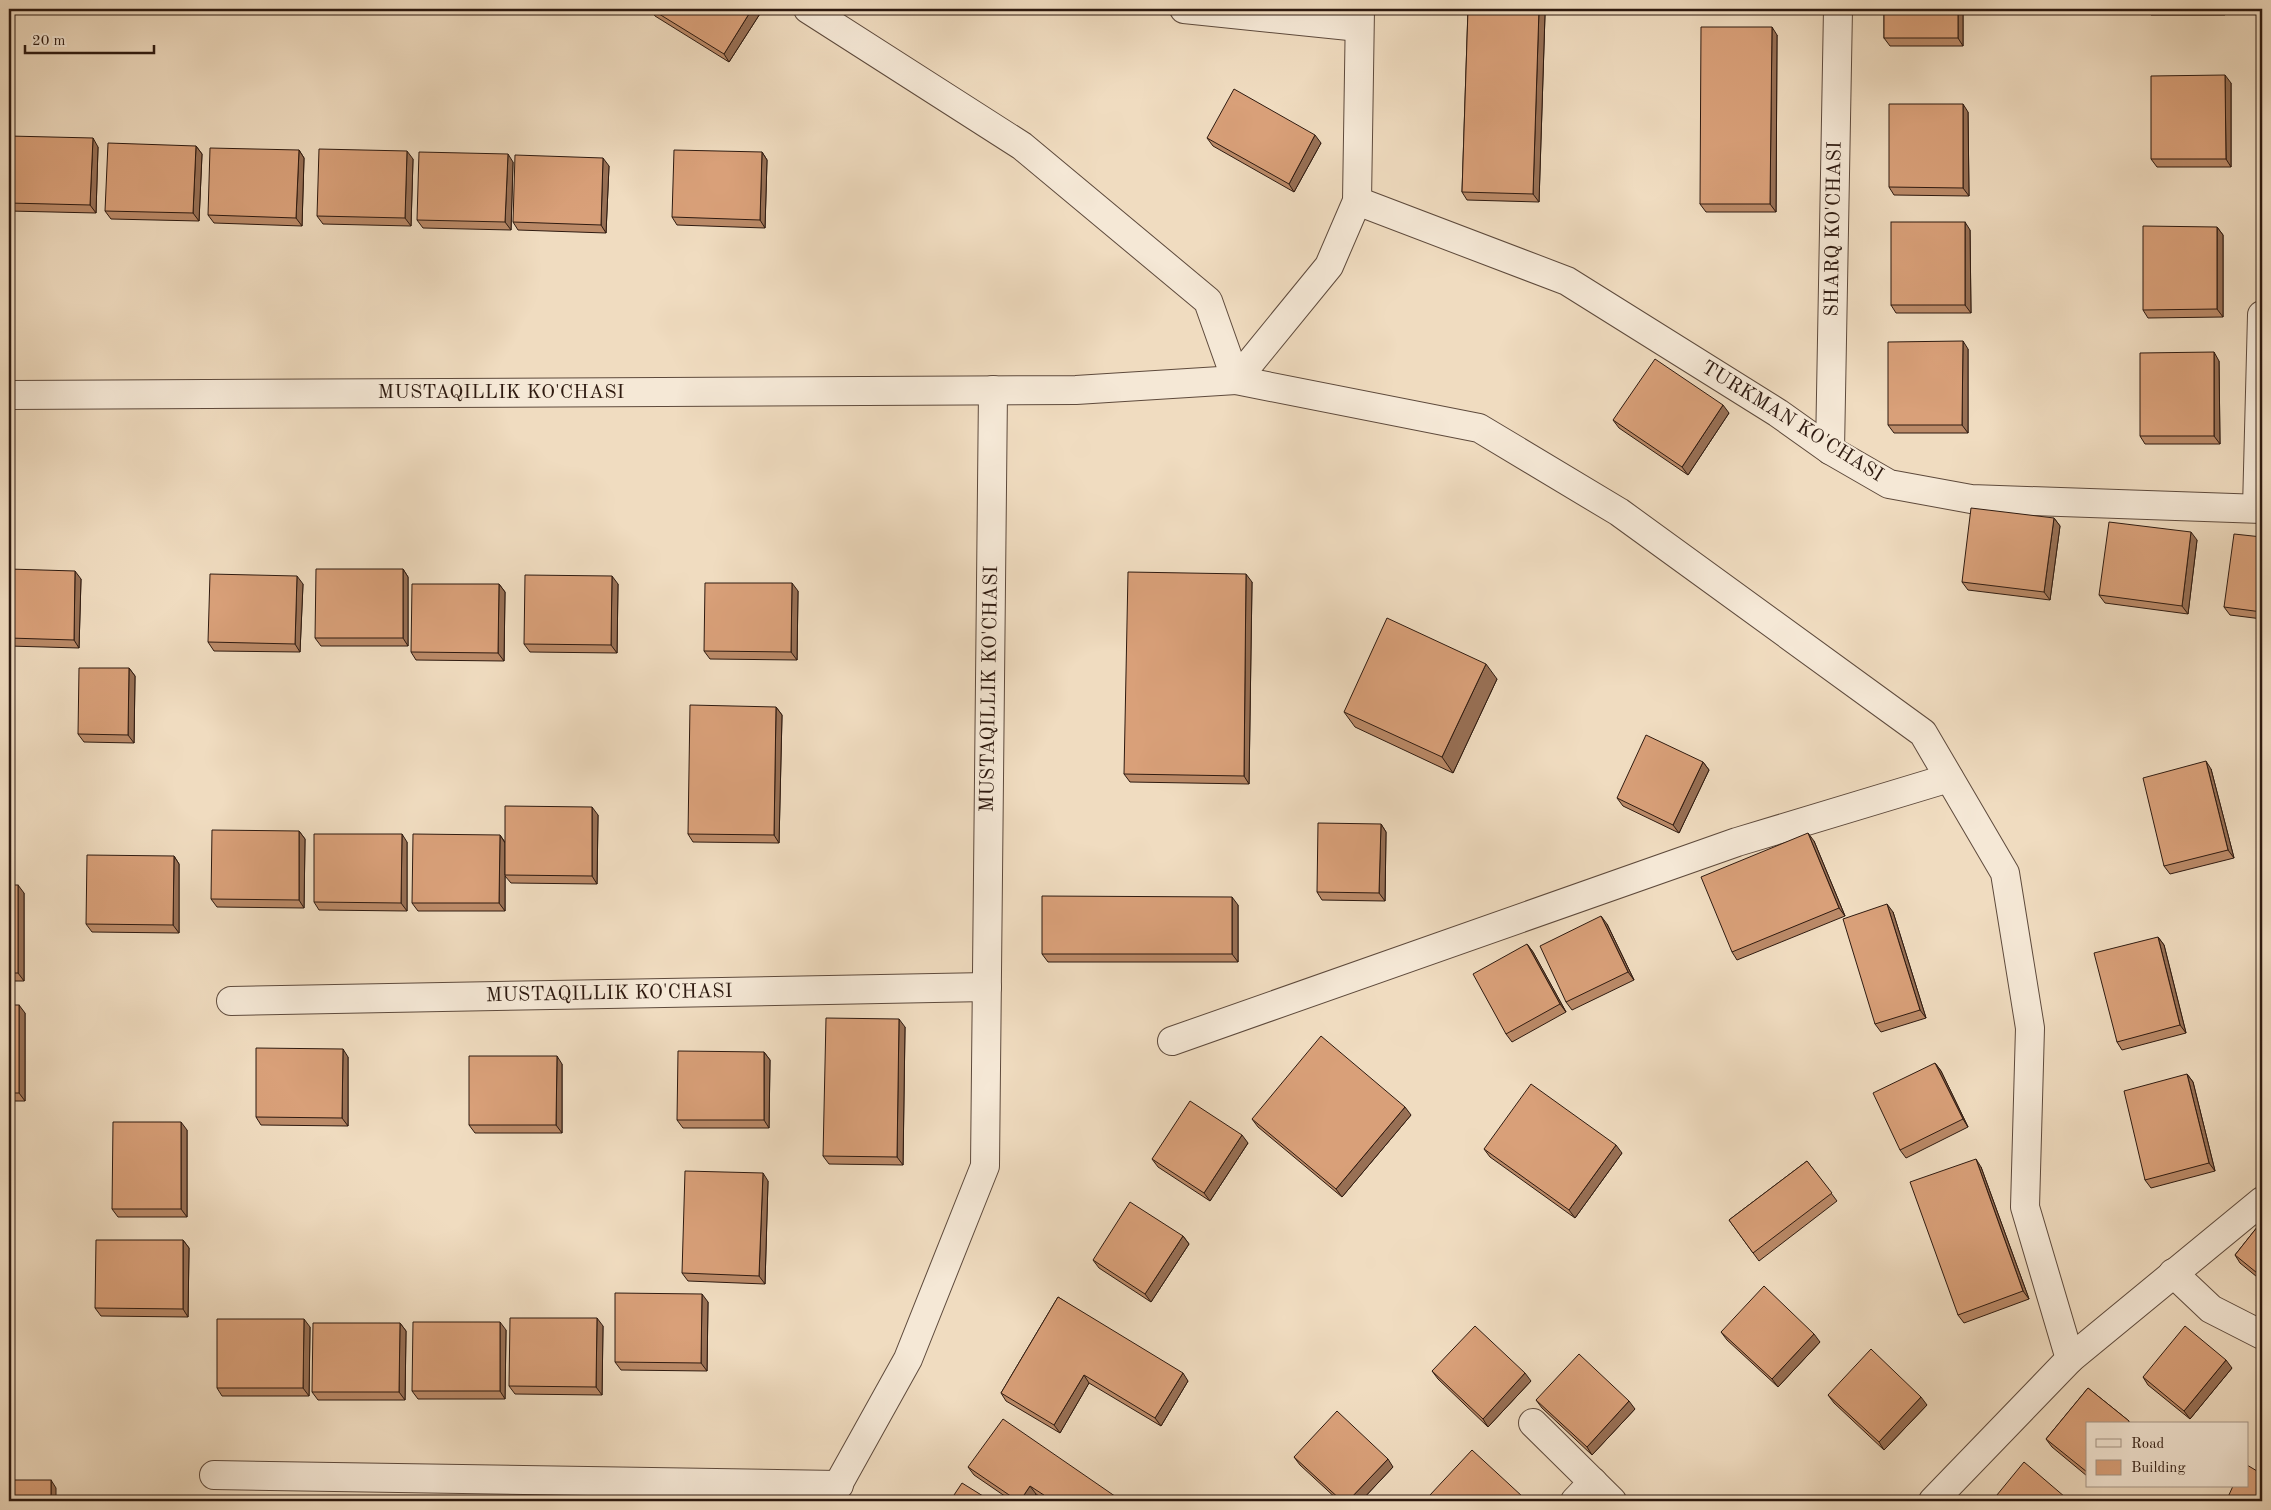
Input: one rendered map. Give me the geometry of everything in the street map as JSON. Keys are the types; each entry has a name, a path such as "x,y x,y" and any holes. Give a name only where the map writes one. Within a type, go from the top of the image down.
{"street":[{"path":"808,9 1022,146 1208,301 1236,380"},
{"path":"1184,9 1360,18 1357,201 1328,266 1236,380"},
{"name":"SHARQ KO'CHASI","path":"1830,450 1838,9"},
{"name":"TURKMAN KO'CHASI","path":"1357,201 1567,281 1778,413 1830,450 1889,484 1971,499 2260,509"},
{"path":"2260,509 2262,316"},
{"name":"MUSTAQILLIK KO'CHASI","path":"9,395 1076,390 1236,380 1479,428 1619,512 1923,733 2004,873 2030,1028 2025,1207 2070,1359"},
{"name":"MUSTAQILLIK KO'CHASI","path":"214,1475 834,1493 908,1359 985,1166 993,390"},
{"path":"1172,1041 1737,842 1949,778"},
{"name":"MUSTAQILLIK KO'CHASI","path":"231,1001 987,988"},
{"path":"1933,1501 2070,1359 2262,1201"},
{"path":"2174,1273 2211,1309 2262,1335"},
{"path":"1533,1423 1584,1492 1612,1501"}],"building":[{"path":"651,9 752,9 724,54"},
{"path":"1468,9 1539,9 1533,194 1462,192"},
{"path":"1884,9 1958,9 1958,38 1884,38"},
{"path":"1701,27 1772,27 1770,204 1700,204"},
{"path":"2225,75 2226,159 2151,159 2151,76"},
{"path":"1234,89 1315,135 1289,184 1207,138"},
{"path":"1889,104 1963,104 1963,188 1889,187"},
{"path":"9,136 93,138 90,205 9,203"},
{"path":"108,143 196,146 193,213 105,211"},
{"path":"210,148 299,150 296,218 208,215"},
{"path":"319,149 407,151 405,218 317,216"},
{"path":"674,150 762,152 760,220 672,217"},
{"path":"419,152 508,154 505,222 417,220"},
{"path":"515,155 603,158 601,225 513,222"},
{"path":"1891,222 1965,222 1965,305 1891,305"},
{"path":"2143,226 2217,227 2217,309 2143,310"},
{"path":"1963,341 1962,425 1888,425 1888,342"},
{"path":"2214,352 2214,436 2140,436 2140,353"},
{"path":"1655,359 1723,405 1682,467 1613,420"},
{"path":"1971,508 2054,518 2044,592 1962,582"},
{"path":"2109,522 2191,532 2182,606 2099,595"},
{"path":"2234,534 2262,537 2262,612 2224,607"},
{"path":"9,569 75,571 74,640 9,638"},
{"path":"316,569 403,569 403,638 315,638"},
{"path":"1128,572 1246,574 1244,776 1124,774"},
{"path":"210,574 297,576 295,644 208,642"},
{"path":"525,575 612,576 611,645 524,644"},
{"path":"705,583 792,583 791,652 704,651"},
{"path":"412,584 499,584 498,653 411,652"},
{"path":"1387,618 1486,664 1442,757 1344,712"},
{"path":"79,668 129,668 128,735 78,734"},
{"path":"690,705 776,707 774,835 688,834"},
{"path":"1646,735 1703,762 1673,825 1617,798"},
{"path":"2206,761 2228,850 2164,866 2143,778"},
{"path":"505,806 592,807 592,876 505,875"},
{"path":"1318,823 1381,824 1379,893 1317,892"},
{"path":"212,830 299,831 299,900 211,899"},
{"path":"1808,833 1839,908 1732,952 1701,877"},
{"path":"314,834 402,834 401,903 314,902"},
{"path":"413,834 500,835 499,903 412,903"},
{"path":"87,855 174,856 173,925 86,924"},
{"path":"9,885 18,885 18,973 9,973"},
{"path":"1042,896 1232,897 1232,954 1042,954"},
{"path":"1887,904 1920,1010 1875,1024 1843,919"},
{"path":"1601,916 1628,972 1566,1002 1540,946"},
{"path":"2158,937 2180,1025 2117,1042 2094,953"},
{"path":"1527,944 1560,1004 1506,1034 1473,974"},
{"path":"9,1005 19,1005 19,1093 9,1093"},
{"path":"826,1018 899,1019 897,1157 823,1156"},
{"path":"1321,1036 1405,1107 1336,1189 1252,1119"},
{"path":"256,1048 343,1049 342,1118 256,1117"},
{"path":"678,1051 764,1052 764,1120 677,1120"},
{"path":"469,1056 557,1056 556,1125 469,1125"},
{"path":"1935,1063 1963,1119 1900,1150 1873,1093"},
{"path":"2187,1074 2209,1163 2145,1180 2124,1091"},
{"path":"1531,1084 1616,1145 1569,1210 1484,1149"},
{"path":"1190,1101 1242,1135 1204,1193 1152,1159"},
{"path":"113,1122 181,1122 181,1209 112,1209"},
{"path":"1976,1159 2023,1291 1958,1315 1910,1182"},
{"path":"1807,1161 1832,1193 1753,1253 1729,1220"},
{"path":"685,1171 763,1173 759,1276 682,1273"},
{"path":"1130,1202 1183,1236 1145,1294 1093,1260"},
{"path":"2262,1221 2262,1277 2235,1255"},
{"path":"96,1240 183,1240 183,1309 95,1308"},
{"path":"1764,1286 1814,1334 1772,1379 1721,1332"},
{"path":"615,1293 702,1294 701,1363 615,1362"},
{"path":"1058,1297 1183,1373 1155,1418 1084,1375 1054,1425 1001,1393"},
{"path":"510,1318 597,1318 596,1387 509,1386"},
{"path":"217,1319 304,1319 303,1388 217,1388"},
{"path":"413,1322 500,1322 500,1391 412,1391"},
{"path":"313,1323 400,1323 399,1392 312,1392"},
{"path":"1475,1326 1525,1373 1483,1419 1432,1371"},
{"path":"2185,1326 2226,1360 2184,1411 2143,1377"},
{"path":"1871,1349 1921,1397 1879,1442 1828,1395"},
{"path":"1579,1354 1629,1401 1587,1447 1536,1400"},
{"path":"2088,1388 2129,1421 2086,1422 2086,1471 2046,1439"},
{"path":"1337,1411 1388,1459 1348,1501 1342,1501 1294,1457"},
{"path":"1003,1419 1122,1501 1053,1501 1030,1486 1020,1501 1018,1501 968,1467"},
{"path":"1472,1450 1523,1497 1519,1501 1436,1501 1430,1495"},
{"path":"2024,1462 2065,1497 2061,1501 1992,1501"},
{"path":"2248,1466 2262,1474 2262,1501 2236,1501 2228,1497 2232,1488 2248,1488"},
{"path":"9,1480 51,1480 51,1501 9,1501"},
{"path":"962,1483 991,1501 950,1501"}]}
